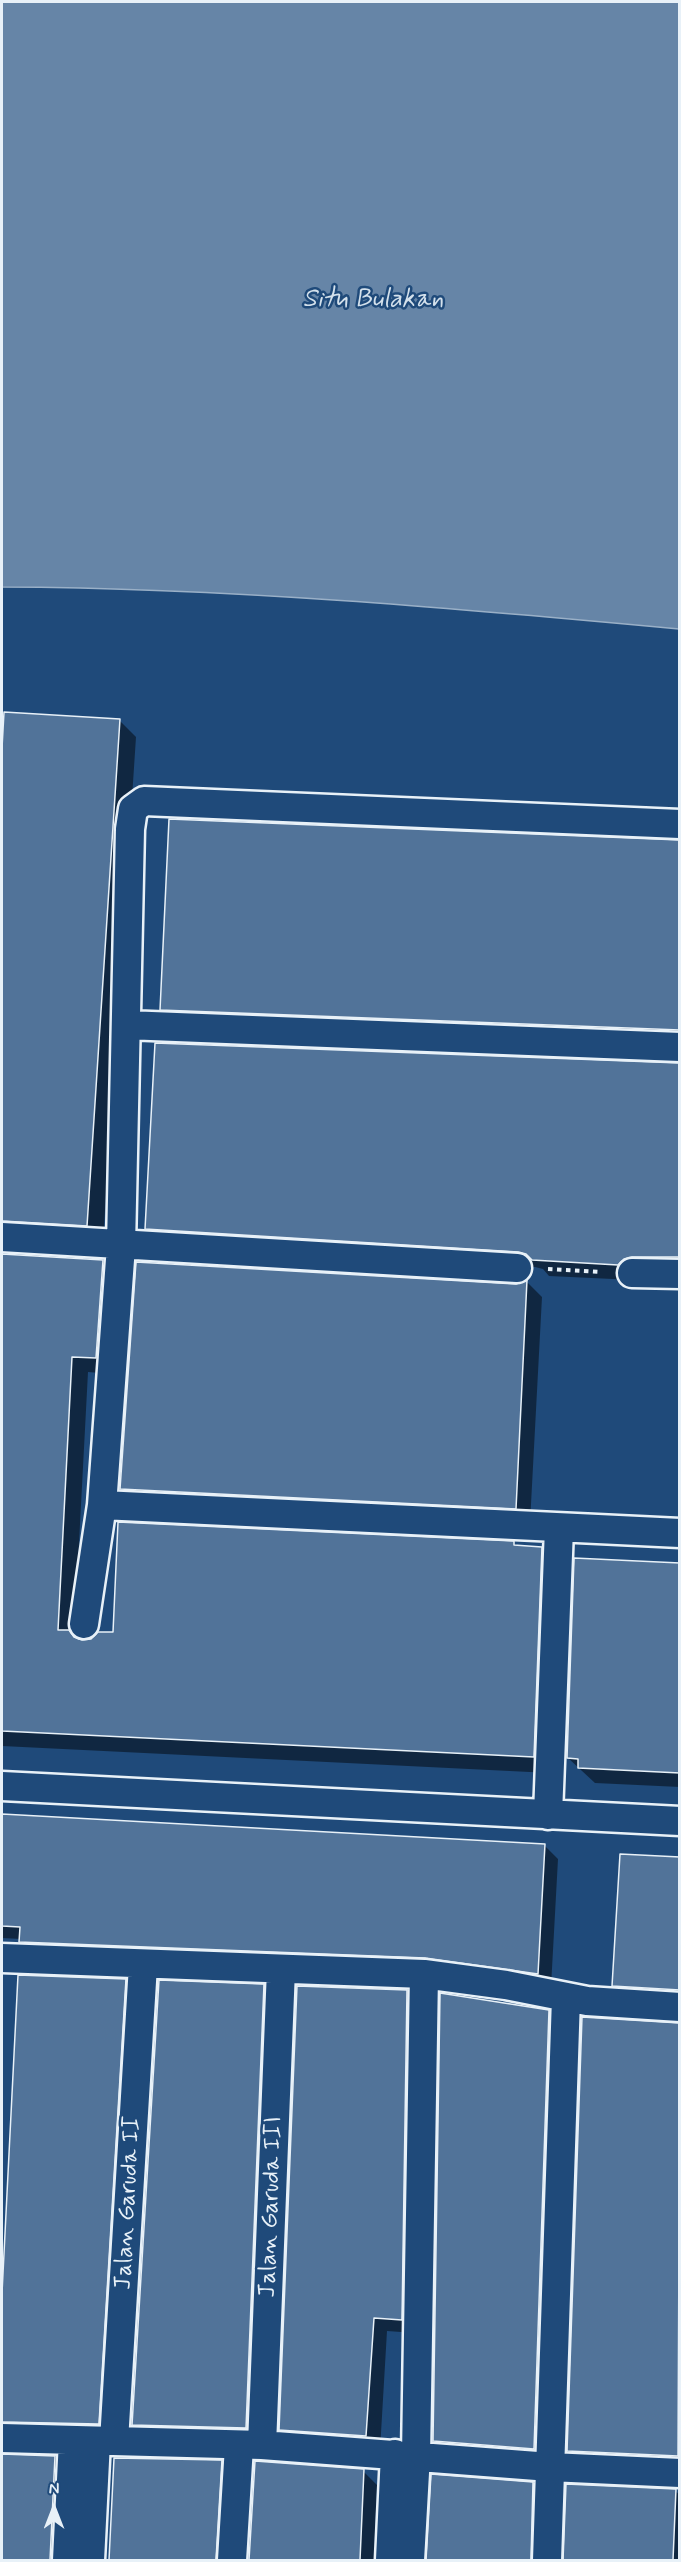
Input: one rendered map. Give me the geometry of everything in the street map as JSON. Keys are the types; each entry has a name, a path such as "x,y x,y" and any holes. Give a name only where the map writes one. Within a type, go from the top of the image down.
{"street":[{"path":"84,1624 102,1505 121,1246 130,829 133,809 144,801 680,824"},
{"path":"126,1025 680,1047"},
{"path":"2,1237 121,1246 517,1268"},
{"path":"632,1272 680,1274"},
{"path":"102,1505 680,1533"},
{"path":"548,1815 560,1527"},
{"path":"2,1786 680,1821"},
{"path":"2,1958 424,1974 506,1985 566,1998 680,2007"},
{"name":"Jalan Garuda II","path":"94,2441 143,1965"},
{"name":"Jalan Garuda III","path":"232,2560 250,2445 281,1969"},
{"path":"410,2560 406,2455 424,1974"},
{"path":"547,2560 566,1998"},
{"path":"2,2438 250,2445 550,2467 680,2473"},
{"path":"67,2560 94,2441"},
{"path":"90,2560 94,2441"},
{"path":"390,2560 406,2455"}],"path":[{"path":"517,1268 632,1272"}],"water":[{"name":"Situ Bulakan","path":"2,2 679,2 679,629 341,600 171,591 2,587"}],"building":[{"path":"4,712 120,719 87,1226 2,1221 2,748"},
{"path":"169,819 680,840 680,1030 160,1010"},
{"path":"155,1043 680,1063 680,1257 632,1257 624,1259 618,1265 532,1260 526,1254 518,1252 145,1229"},
{"path":"2,1254 103,1260 96,1358 72,1357 58,1630 69,1630 74,1637 82,1640 91,1639 98,1632 113,1632 118,1522 514,1541 514,1545 542,1547 534,1757 2,1731"},
{"path":"136,1262 516,1284 527,1280 516,1509 120,1489"},
{"path":"574,1558 680,1563 680,1773 578,1768 578,1759 567,1758"},
{"path":"2,1814 545,1844 538,1974 425,1958 19,1942 20,1927 2,1926"},
{"path":"620,1854 680,1857 680,1990 612,1986"},
{"path":"18,1975 126,1979 99,2424 2,2422 2,2293"},
{"path":"159,1980 264,1984 246,2428 132,2425"},
{"path":"297,1986 407,1990 402,2320 374,2318 366,2436 279,2430"},
{"path":"440,1993 549,2010 534,2449 433,2441"},
{"path":"582,2017 680,2023 678,2456 567,2451"},
{"path":"2,2454 55,2456 50,2560 2,2560"},
{"path":"114,2458 222,2460 216,2560 109,2560"},
{"path":"255,2461 364,2469 360,2560 249,2560"},
{"path":"431,2474 533,2482 531,2560 426,2560"},
{"path":"566,2484 676,2489 673,2560 563,2560"}]}
